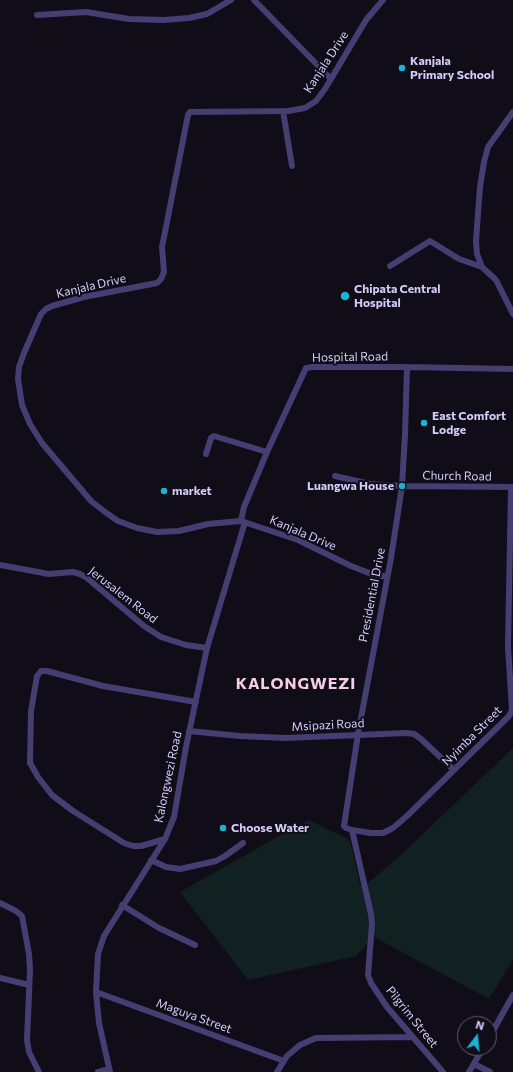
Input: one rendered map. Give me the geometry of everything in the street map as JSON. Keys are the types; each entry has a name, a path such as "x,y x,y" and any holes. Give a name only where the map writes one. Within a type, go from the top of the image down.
{"street":[{"path":"37,15 86,12 129,19 183,19 207,14 231,0"},
{"path":"254,0 331,79"},
{"name":"Kanjala Drive","path":"383,0 366,20 331,79 316,101 304,108 283,111 190,112 188,115 162,248 164,272 161,279 156,283 84,297 46,309 41,314 19,367 22,405 30,424 42,443 91,501 118,521 138,528 157,532 179,531 208,524 243,521 298,540 351,566 369,573 387,576"},
{"path":"283,111 292,166"},
{"path":"482,267 477,254 476,241 480,187 484,162 488,147 513,112"},
{"path":"390,266 430,241 459,259 482,267 489,272 496,280 513,314"},
{"name":"Hospital Road","path":"243,521 244,507 267,452 306,368 407,367 513,369"},
{"name":"Presidential Drive","path":"344,826 358,734 402,486 407,367"},
{"path":"206,454 211,438 214,436 267,452"},
{"name":"Church Road","path":"336,476 370,484 402,486 512,487"},
{"name":"Nyimba Street","path":"344,826 352,830 382,833 393,828 454,770 508,716 512,710 508,647 512,487"},
{"name":"Kalongwezi Road","path":"110,1070 99,1023 96,992 98,954 104,936 122,905 165,839 174,817 189,731 207,648 243,521"},
{"name":"Jerusalem Road","path":"0,565 49,574 73,572 80,574 87,578 144,626 161,637 186,645 207,648"},
{"path":"165,839 141,846 133,846 124,843 73,811 52,795 38,777 30,763 31,711 37,676 41,671 47,671 103,686 196,702"},
{"name":"Msipazi Road","path":"189,731 262,738 358,734 414,734 454,770"},
{"name":"Pilgrim Street","path":"352,830 371,914 372,924 368,975 371,983 387,1006 443,1072"},
{"path":"151,860 166,867 180,869 216,861 243,843"},
{"path":"0,903 16,911 22,916 29,954 30,970 27,1040 29,1052 39,1072"},
{"path":"122,905 159,928 195,945"},
{"path":"0,978 29,985"},
{"name":"Maguya Street","path":"96,992 284,1061"},
{"path":"497,1024 513,995"},
{"path":"277,1072 287,1056 300,1045 316,1038 413,1037"},
{"path":"469,1072 478,1056"},
{"path":"474,1064 490,1072"},
{"path":"98,1072 110,1070"}],"shaded area":[{"path":"513,748 513,960 489,999 374,937 356,956 248,980 180,892 309,820 350,840 360,885 367,884 403,853"}],"place":[{"name":"Kanjala Primary School","path":"402,68"},
{"name":"Chipata Central Hospital","path":"345,296"},
{"name":"East Comfort Lodge","path":"424,423"},
{"name":"Luangwa House","path":"402,486"},
{"name":"market","path":"164,491"},
{"name":"Choose Water","path":"223,828"}],"district":[{"name":"KALONGWEZI","path":"296,684"}]}
